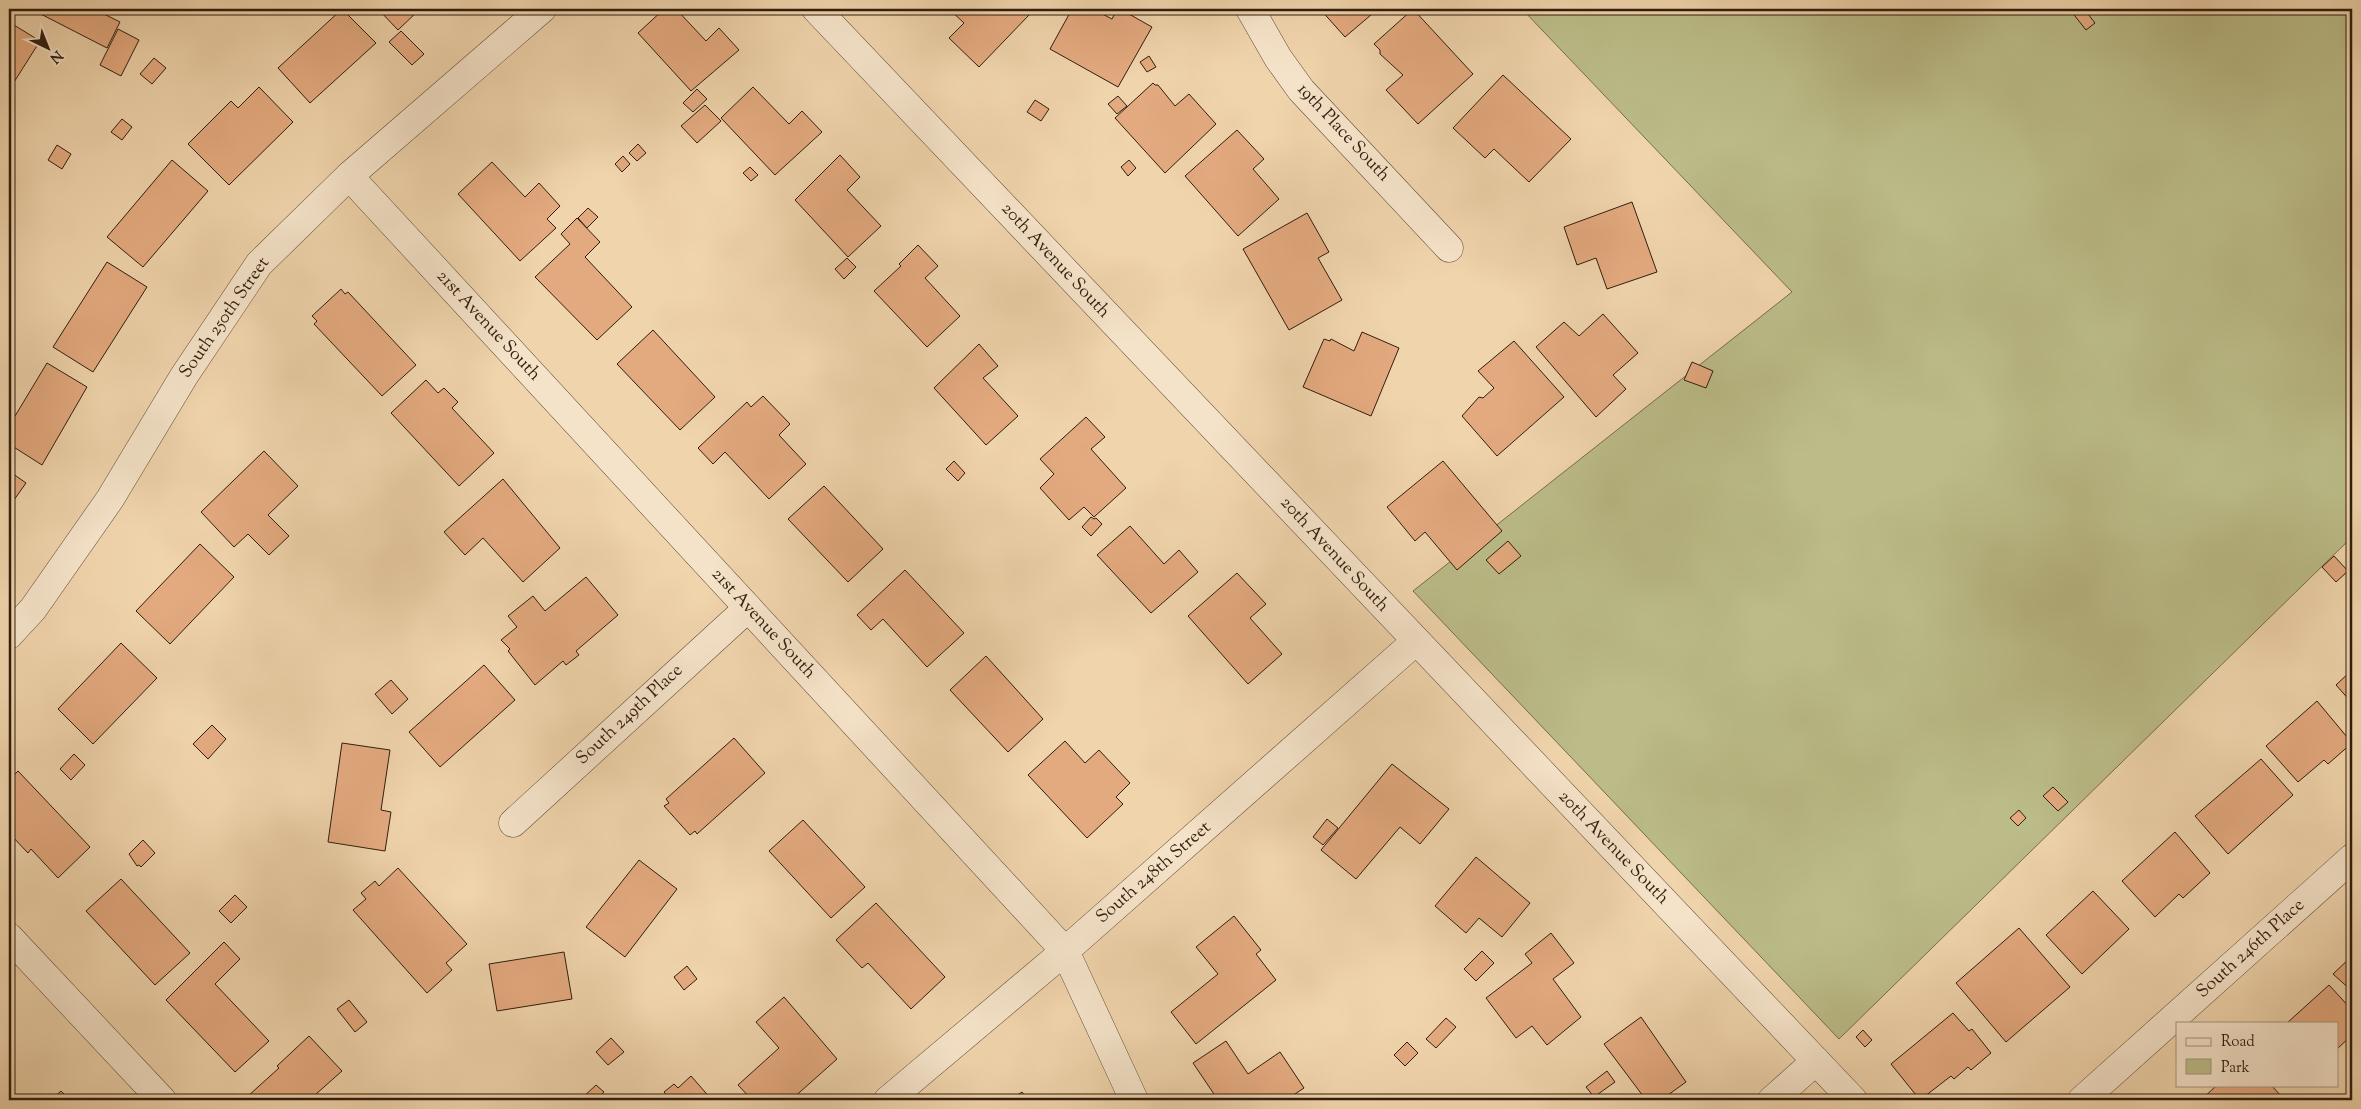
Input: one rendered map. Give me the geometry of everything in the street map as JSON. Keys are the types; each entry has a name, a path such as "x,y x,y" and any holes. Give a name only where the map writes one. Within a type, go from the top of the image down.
{"street":[{"name":"South 250th Street","path":"9,635 33,609 110,499 184,376 259,264 350,176 542,9"},
{"name":"20th Avenue South","path":"816,9 1853,1100"},
{"name":"19th Place South","path":"1250,9 1278,58 1301,90 1449,248"},
{"name":"21st Avenue South","path":"350,176 1065,951 1134,1100"},
{"name":"South 249th Place","path":"513,823 748,608"},
{"name":"South 248th Street","path":"888,1100 1065,951 1416,641"},
{"name":"South 246th Place","path":"2082,1100 2352,858"},
{"path":"9,937 162,1100"},
{"path":"1772,1100 1816,1061"}],"green space":[{"path":"1522,9 2352,9 2352,537 1839,1039 1413,591 1792,292"}],"building":[{"path":"31,9 105,9 102,13 120,22 107,48"},
{"path":"342,9 376,43 310,103 278,68"},
{"path":"378,9 420,9 398,30"},
{"path":"664,9 676,9 706,41 719,28 739,50 691,91 638,33"},
{"path":"949,9 1024,9 1030,14 979,67 949,38 964,23"},
{"path":"1072,9 1093,9 1112,19 1117,9 1120,9 1152,27 1118,87 1050,49"},
{"path":"1320,9 1378,9 1345,37"},
{"path":"1413,9 1473,74 1418,124 1386,90 1403,75 1380,54 1380,50 1374,44"},
{"path":"2074,9 2084,9 2095,23 2086,30 2071,11"},
{"path":"9,22 40,41 9,90"},
{"path":"118,29 139,40 121,76 100,65"},
{"path":"401,31 424,54 412,65 389,42"},
{"path":"1149,56 1156,67 1147,72 1140,62"},
{"path":"154,58 166,68 152,84 140,74"},
{"path":"1503,75 1571,139 1529,182 1494,149 1485,158 1453,128"},
{"path":"1153,83 1158,85 1175,106 1189,94 1216,124 1165,173 1115,118"},
{"path":"259,87 293,122 229,185 188,144 231,101 238,108"},
{"path":"753,87 789,124 802,111 822,132 775,175 721,118"},
{"path":"697,89 707,99 693,112 683,103"},
{"path":"1118,96 1127,106 1117,114 1108,104"},
{"path":"1035,100 1049,109 1041,121 1027,112"},
{"path":"705,105 721,121 697,143 681,126"},
{"path":"122,119 132,127 122,140 111,132"},
{"path":"1237,130 1264,159 1253,169 1279,199 1238,236 1185,176"},
{"path":"638,144 646,153 637,161 629,153"},
{"path":"57,145 71,154 62,169 48,160"},
{"path":"840,155 860,177 847,190 881,226 848,257 795,200"},
{"path":"623,156 630,164 622,172 615,164"},
{"path":"172,160 208,191 143,267 107,237"},
{"path":"1129,160 1136,168 1128,176 1121,167"},
{"path":"492,162 525,197 539,183 560,206 547,219 556,228 520,261 458,194"},
{"path":"750,167 758,175 751,181 743,173"},
{"path":"1632,202 1657,272 1607,289 1596,258 1577,265 1564,227"},
{"path":"588,208 598,217 587,228 578,218"},
{"path":"1307,213 1329,252 1318,258 1342,300 1289,330 1243,249"},
{"path":"577,218 600,242 585,257 632,307 597,340 535,277 570,244 561,234"},
{"path":"918,245 938,266 925,278 960,316 927,347 874,291 901,266 899,264"},
{"path":"847,258 856,267 844,279 835,269"},
{"path":"107,262 147,287 93,372 53,347"},
{"path":"341,289 345,294 348,292 416,365 382,396 314,324 317,321 312,316"},
{"path":"1603,314 1638,353 1613,375 1626,389 1596,417 1536,347 1564,322 1579,336"},
{"path":"653,330 715,397 680,430 617,364"},
{"path":"1362,332 1399,348 1371,416 1303,387 1324,339 1330,341 1331,339 1354,351"},
{"path":"1514,341 1564,397 1497,456 1462,416 1479,397 1483,398 1494,388 1478,371"},
{"path":"979,344 998,366 983,378 1018,416 986,445 934,388"},
{"path":"1692,362 1713,371 1706,388 1684,380"},
{"path":"47,363 87,387 42,465 9,444 9,426"},
{"path":"426,380 438,393 444,388 458,402 452,408 494,453 459,486 391,413"},
{"path":"763,396 790,424 779,435 806,464 769,499 725,452 713,464 698,448 747,402 751,407"},
{"path":"1086,417 1105,437 1091,449 1126,488 1094,517 1084,507 1069,520 1040,488 1054,474 1040,459"},
{"path":"264,451 298,486 268,515 289,536 269,555 248,534 234,547 201,512"},
{"path":"954,461 965,473 958,481 946,469"},
{"path":"1443,461 1502,531 1457,570 1425,532 1415,541 1387,507"},
{"path":"9,471 26,483 9,507"},
{"path":"503,479 560,548 523,582 483,538 465,555 444,532"},
{"path":"824,486 883,549 848,582 788,519"},
{"path":"1091,517 1096,518 1102,524 1091,536 1082,527"},
{"path":"1130,526 1164,564 1179,550 1198,572 1151,613 1097,555"},
{"path":"1508,541 1521,556 1499,574 1486,560"},
{"path":"200,544 234,577 170,644 136,611"},
{"path":"2334,556 2348,571 2336,582 2322,567"},
{"path":"905,570 964,633 927,667 883,619 871,630 857,615"},
{"path":"1237,573 1266,604 1250,618 1282,654 1248,684 1188,616"},
{"path":"586,577 618,615 576,651 579,655 566,665 563,661 535,685 508,651 510,649 501,640 517,627 508,616 533,596 545,611"},
{"path":"121,643 157,678 93,744 58,709"},
{"path":"986,656 1043,719 1008,752 950,690"},
{"path":"484,665 515,700 440,767 409,732"},
{"path":"2352,670 2352,703 2336,685"},
{"path":"391,680 408,699 392,714 375,694"},
{"path":"2317,701 2352,743 2328,764 2324,760 2298,782 2266,746"},
{"path":"212,725 226,739 208,759 193,744"},
{"path":"734,738 765,773 697,834 695,831 690,835 664,806 669,803 666,799"},
{"path":"1065,741 1085,763 1099,750 1130,783 1116,797 1123,804 1087,838 1028,775"},
{"path":"342,743 390,750 381,810 391,812 385,851 328,842"},
{"path":"74,754 85,765 71,780 60,769"},
{"path":"2261,759 2293,795 2228,854 2195,816"},
{"path":"1392,764 1449,809 1420,844 1400,827 1356,879 1321,850"},
{"path":"18,771 90,847 58,878 31,849 28,853 9,833 9,780"},
{"path":"2053,787 2068,802 2058,811 2043,796"},
{"path":"2019,810 2026,818 2018,826 2010,818"},
{"path":"1327,819 1338,828 1323,845 1313,837"},
{"path":"803,820 865,887 831,918 769,851"},
{"path":"2175,832 2210,873 2183,898 2179,894 2155,917 2122,881"},
{"path":"143,840 155,853 141,867 137,866 129,854"},
{"path":"1476,857 1530,903 1502,937 1479,918 1466,933 1435,906"},
{"path":"639,860 677,889 625,957 586,927"},
{"path":"398,868 467,944 446,963 452,970 427,993 353,910 366,899 361,893 375,881 379,886"},
{"path":"121,879 190,953 155,985 86,911"},
{"path":"2093,891 2129,929 2082,974 2046,935"},
{"path":"235,895 247,907 231,923 219,911"},
{"path":"876,903 945,977 911,1009 868,963 862,968 836,940"},
{"path":"1234,916 1261,950 1256,954 1276,980 1196,1044 1171,1012 1218,974 1196,947"},
{"path":"2019,928 2070,987 2006,1042 1956,983"},
{"path":"1551,933 1574,963 1553,979 1581,1017 1547,1045 1532,1026 1516,1038 1486,998 1532,963 1525,954"},
{"path":"224,942 240,959 215,984 269,1041 235,1072 166,1000"},
{"path":"1482,951 1494,963 1476,981 1464,969"},
{"path":"564,952 572,999 497,1011 489,964"},
{"path":"2352,956 2352,991 2333,974"},
{"path":"687,966 697,979 684,990 674,977"},
{"path":"2329,985 2352,1010 2352,1035 2338,1048 2338,1022 2288,1022"},
{"path":"784,997 837,1059 791,1100 752,1100 738,1085 779,1048 756,1022"},
{"path":"349,1000 367,1022 355,1032 337,1009"},
{"path":"1953,1013 1969,1031 1972,1029 1991,1053 1971,1070 1968,1067 1954,1079 1951,1076 1920,1100 1891,1064"},
{"path":"1641,1017 1686,1082 1661,1100 1646,1100 1604,1044"},
{"path":"1446,1018 1456,1027 1436,1048 1426,1039"},
{"path":"1863,1030 1872,1040 1865,1047 1856,1037"},
{"path":"309,1036 342,1071 315,1095 320,1100 252,1100 248,1096 279,1068 277,1066"},
{"path":"611,1038 624,1052 608,1065 596,1052"},
{"path":"1226,1041 1248,1074 1280,1052 1304,1088 1286,1100 1218,1100 1193,1063"},
{"path":"1407,1042 1418,1053 1405,1066 1394,1055"},
{"path":"1607,1071 1615,1082 1594,1097 1586,1087"},
{"path":"691,1076 712,1100 664,1100 668,1097 664,1092 674,1084 678,1088"},
{"path":"596,1085 604,1092 596,1100 584,1100 582,1098"},
{"path":"2216,1086 2272,1086 2282,1097 2279,1100 2201,1100"},
{"path":"61,1091 70,1100 51,1100"},
{"path":"1022,1092 1028,1100 1010,1100"}]}
